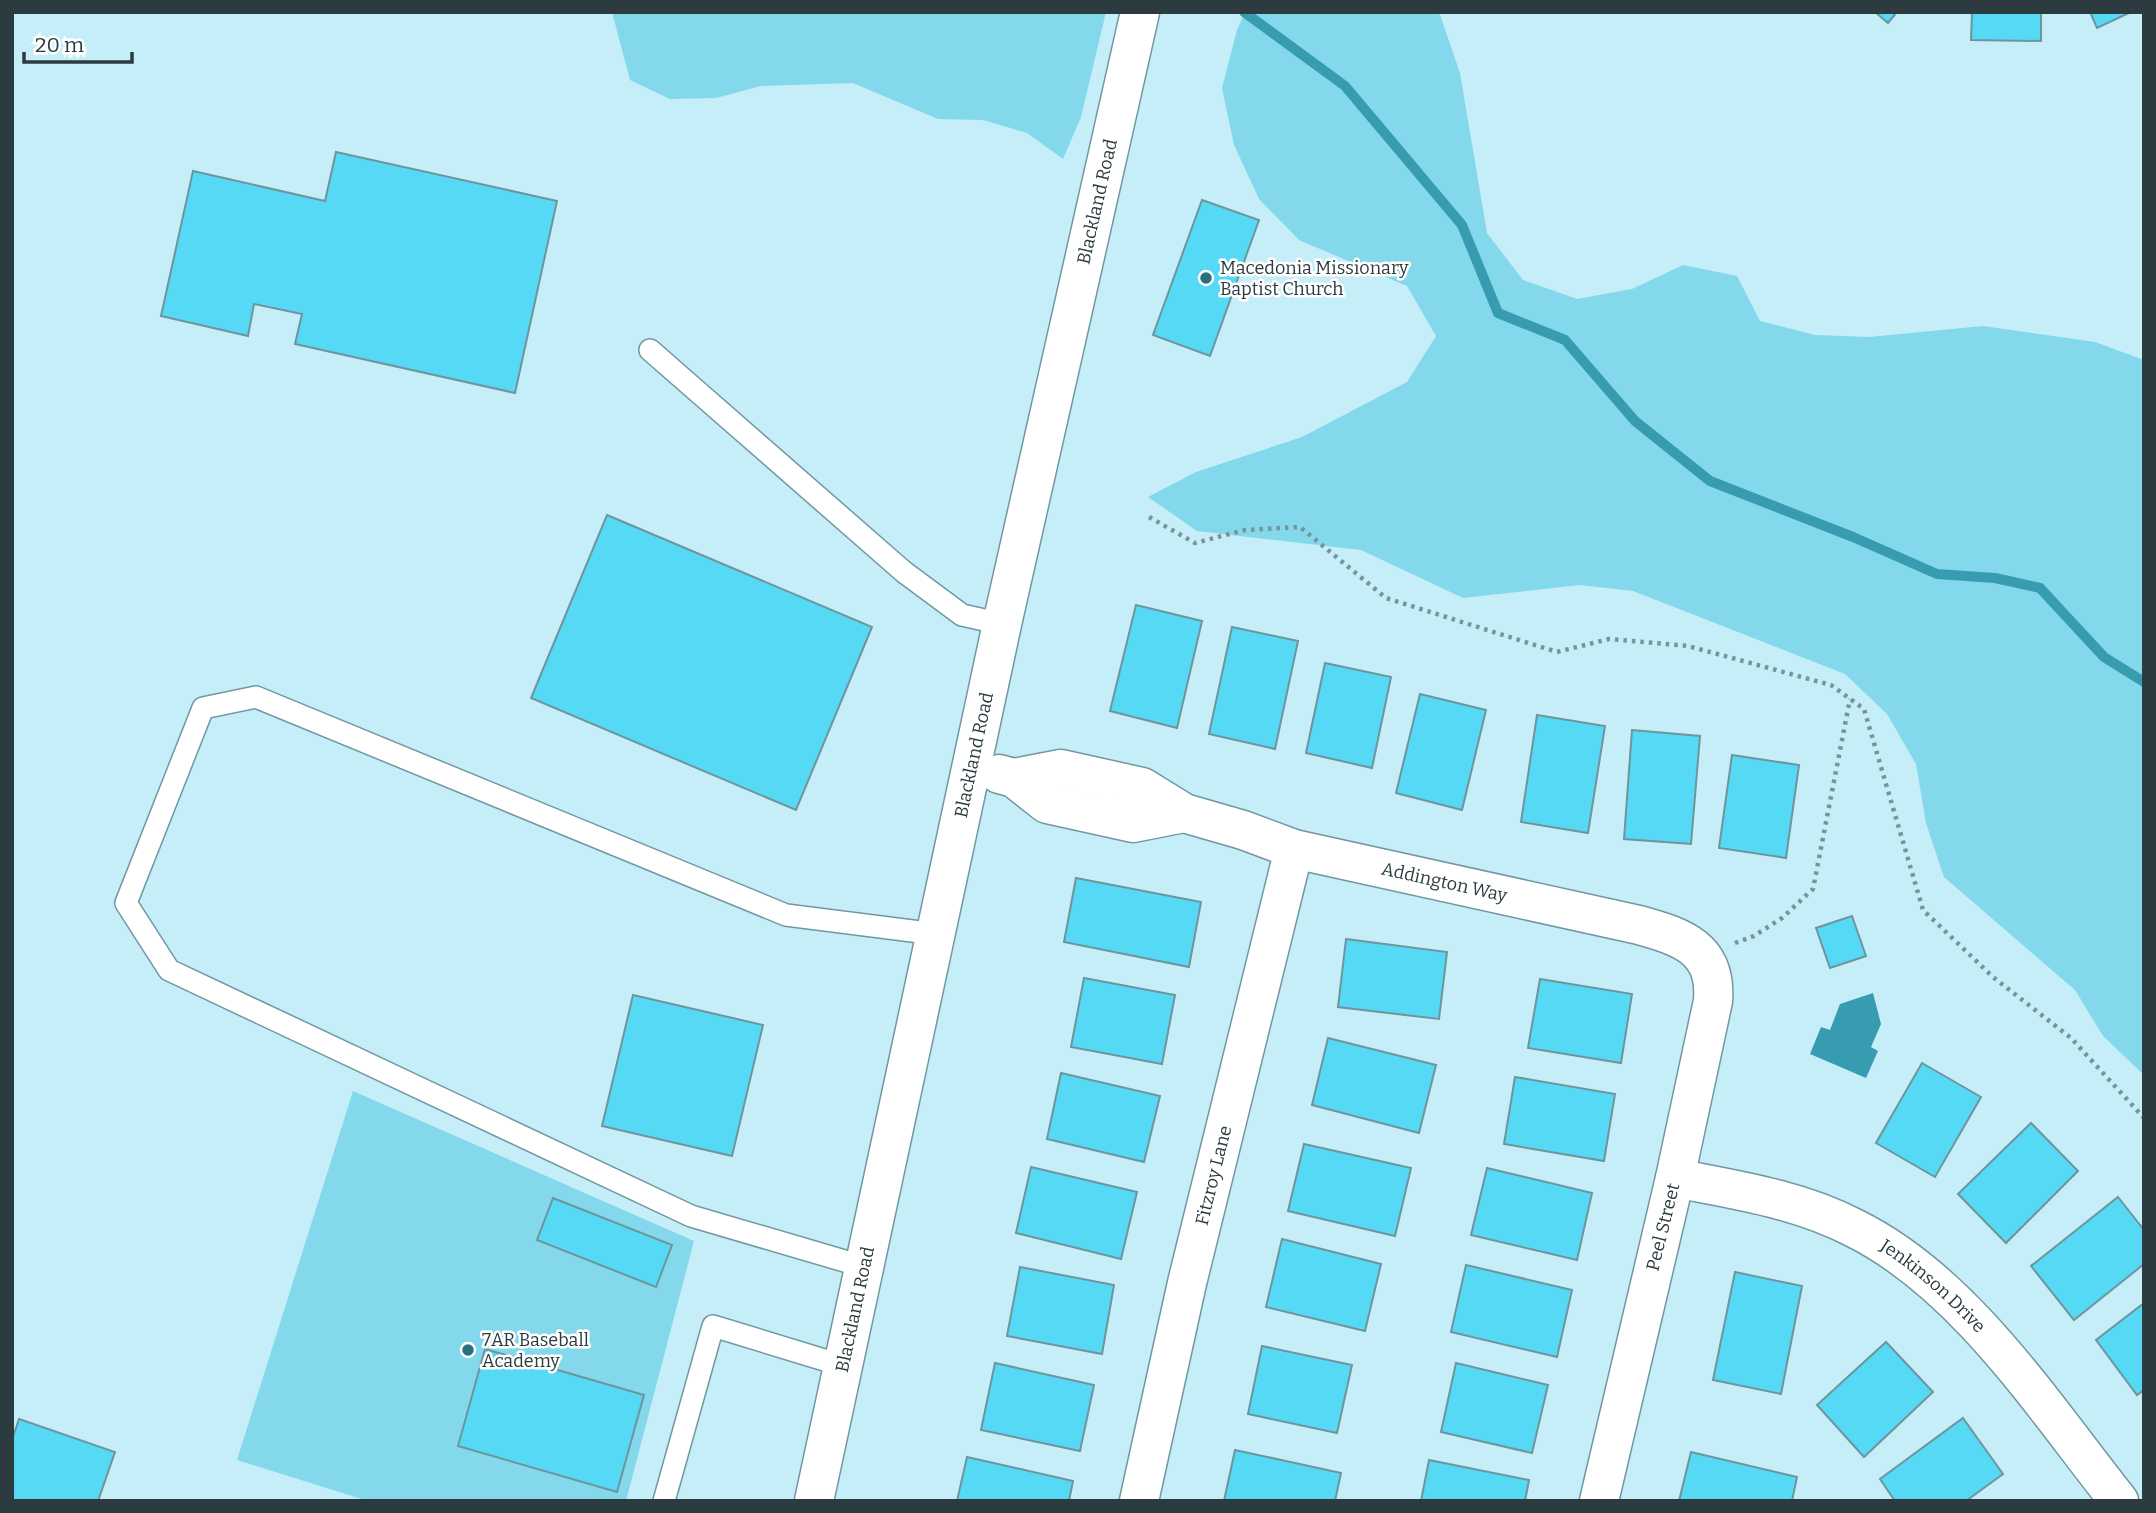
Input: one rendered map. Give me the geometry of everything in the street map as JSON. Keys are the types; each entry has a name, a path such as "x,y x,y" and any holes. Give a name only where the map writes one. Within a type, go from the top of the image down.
{"street":[{"name":"Blackland Road","path":"814,1501 1002,624 1140,12"},
{"name":"Addington Way","path":"972,767 1014,778 1062,769 1142,787 1184,813 1243,830 1294,849 1639,925 1670,933 1701,954"},
{"name":"Fitzroy Lane","path":"1139,1501 1187,1283 1294,849"},
{"name":"Peel Street","path":"1599,1501 1675,1178 1713,1001 1711,970 1701,954"},
{"name":"Jenkinson Drive","path":"1675,1178 1783,1200 1855,1228 1900,1256 1952,1297 2119,1501"}],"lane":[{"path":"650,350 904,572 962,615 1002,624"},
{"path":"865,1267 691,1216 169,970 125,903 203,708 256,697 786,915 936,933"},
{"path":"664,1501 713,1326 844,1366"}],"path":[{"path":"1149,517 1195,543 1245,530 1300,527 1386,598 1557,652 1609,639 1688,646 1831,685 1864,709 1923,909 1993,977 2071,1038 2144,1118"},
{"path":"1701,954 1754,936 1798,906 1812,889 1850,699"}],"shaded area":[{"path":"612,12 1106,12 1081,117 1063,159 1027,133 983,120 938,119 853,83 761,86 716,98 670,99 630,80"},
{"path":"1245,12 1439,12 1460,73 1487,233 1523,280 1577,299 1632,289 1683,265 1737,276 1760,321 1815,335 1869,337 1983,326 2095,342 2144,360 2144,1075 2103,1036 2075,990 1944,877 1926,823 1916,764 1887,714 1845,674 1633,591 1580,585 1463,598 1361,550 1197,531 1148,497 1196,472 1302,437 1407,382 1436,336 1407,286 1299,240 1259,199 1234,145 1222,88 1237,30"},
{"path":"1873,993 1881,1024 1871,1047 1878,1051 1866,1078 1810,1054 1821,1027 1830,1030 1840,1004"},
{"name":"7AR Baseball Academy","path":"353,1091 694,1241 626,1501 368,1501 237,1460"}],"building":[{"path":"1875,12 1897,12 1888,23"},
{"path":"1972,12 2041,12 2041,41 1971,40"},
{"path":"2090,12 2131,12 2097,28"},
{"path":"336,152 557,201 515,393 295,344 302,314 254,304 248,336 161,316 193,171 325,201"},
{"name":"Macedonia Missionary Baptist Church","path":"1202,200 1259,220 1210,356 1153,335"},
{"path":"607,515 872,627 796,810 531,698"},
{"path":"1136,605 1202,621 1177,728 1110,711"},
{"path":"1232,627 1298,641 1275,749 1209,734"},
{"path":"1325,663 1391,677 1372,768 1306,753"},
{"path":"1420,694 1486,710 1462,810 1396,793"},
{"path":"1537,715 1605,726 1588,833 1521,822"},
{"path":"1632,730 1700,736 1691,844 1624,839"},
{"path":"1732,755 1799,765 1786,858 1719,848"},
{"path":"1076,878 1201,902 1189,967 1064,942"},
{"path":"1852,916 1866,956 1830,968 1816,928"},
{"path":"1346,939 1447,952 1439,1019 1338,1007"},
{"path":"1084,978 1175,995 1162,1064 1071,1047"},
{"path":"1540,979 1632,994 1621,1063 1528,1048"},
{"path":"633,995 763,1025 732,1156 602,1126"},
{"path":"1328,1038 1436,1065 1419,1133 1312,1105"},
{"path":"1922,1063 1981,1097 1935,1177 1876,1143"},
{"path":"1061,1073 1160,1096 1144,1162 1047,1139"},
{"path":"1515,1077 1615,1094 1604,1161 1504,1144"},
{"path":"2031,1123 2078,1171 2006,1243 1958,1194"},
{"path":"1304,1144 1411,1168 1395,1236 1288,1211"},
{"path":"1031,1167 1137,1192 1121,1259 1016,1233"},
{"path":"1487,1168 1592,1193 1577,1260 1471,1235"},
{"path":"2118,1197 2144,1230 2144,1264 2074,1320 2031,1266"},
{"path":"553,1198 672,1245 656,1287 537,1240"},
{"path":"1282,1239 1381,1264 1365,1331 1266,1307"},
{"path":"1466,1265 1572,1290 1557,1357 1451,1332"},
{"path":"1020,1267 1114,1285 1102,1354 1007,1336"},
{"path":"1735,1272 1802,1286 1781,1394 1713,1380"},
{"path":"2144,1303 2144,1390 2137,1395 2096,1340"},
{"path":"1886,1342 1933,1392 1864,1457 1817,1405"},
{"path":"1262,1346 1352,1365 1337,1433 1248,1414"},
{"path":"485,1349 644,1395 617,1492 458,1446"},
{"path":"995,1363 1094,1385 1080,1451 981,1430"},
{"path":"1456,1363 1548,1385 1532,1453 1441,1432"},
{"path":"1963,1418 2003,1474 1966,1501 1895,1501 1880,1479"},
{"path":"19,1419 115,1452 98,1501 12,1501 12,1440"},
{"path":"1235,1450 1341,1473 1335,1501 1224,1501"},
{"path":"1691,1452 1797,1477 1792,1501 1679,1501"},
{"path":"967,1457 1073,1481 1069,1501 957,1501"},
{"path":"1429,1460 1529,1480 1525,1501 1421,1501"}],"waterway":[{"path":"1244,12 1345,86 1462,225 1498,313 1565,340 1635,421 1710,481 1853,537 1937,574 1995,578 2040,588 2104,657 2144,682"}],"place":[{"name":"Macedonia Missionary Baptist Church","path":"1206,278"},
{"name":"7AR Baseball Academy","path":"468,1350"}]}
